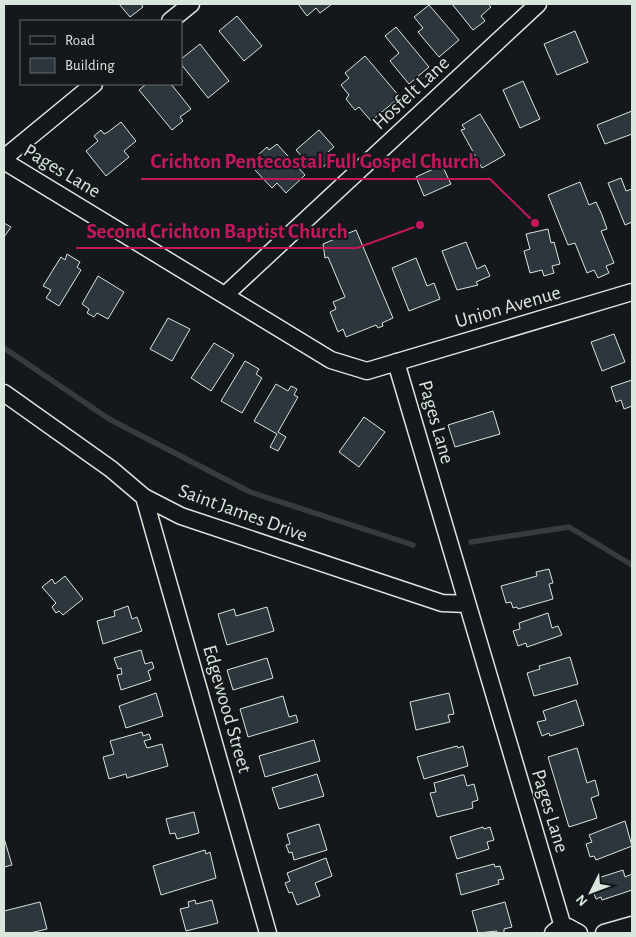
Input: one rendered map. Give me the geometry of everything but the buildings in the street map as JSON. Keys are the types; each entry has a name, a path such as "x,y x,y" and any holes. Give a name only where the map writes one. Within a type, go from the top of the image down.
{"street":[{"path":"171,20 191,4"},
{"name":"Hosfelt Lane","path":"225,295 538,4"},
{"path":"4,159 93,85"},
{"name":"Pages Lane","path":"4,159 331,360 367,370 396,362 467,604 558,930"},
{"name":"Union Avenue","path":"396,362 632,292"},
{"name":"Saint James Drive","path":"4,393 111,469 144,497 181,516 211,528 442,603 467,604"},
{"name":"Edgewood Street","path":"144,497 268,933"},
{"path":"604,933 632,924"},
{"path":"558,930 573,928 579,933"}],"waterway":[{"path":"4,348 109,419 250,492 413,545"},
{"path":"471,542 569,527 632,565"}],"place":[{"name":"Crichton Pentecostal Full Gospel Church","path":"535,223"},
{"name":"Second Crichton Baptist Church","path":"420,225"}]}
